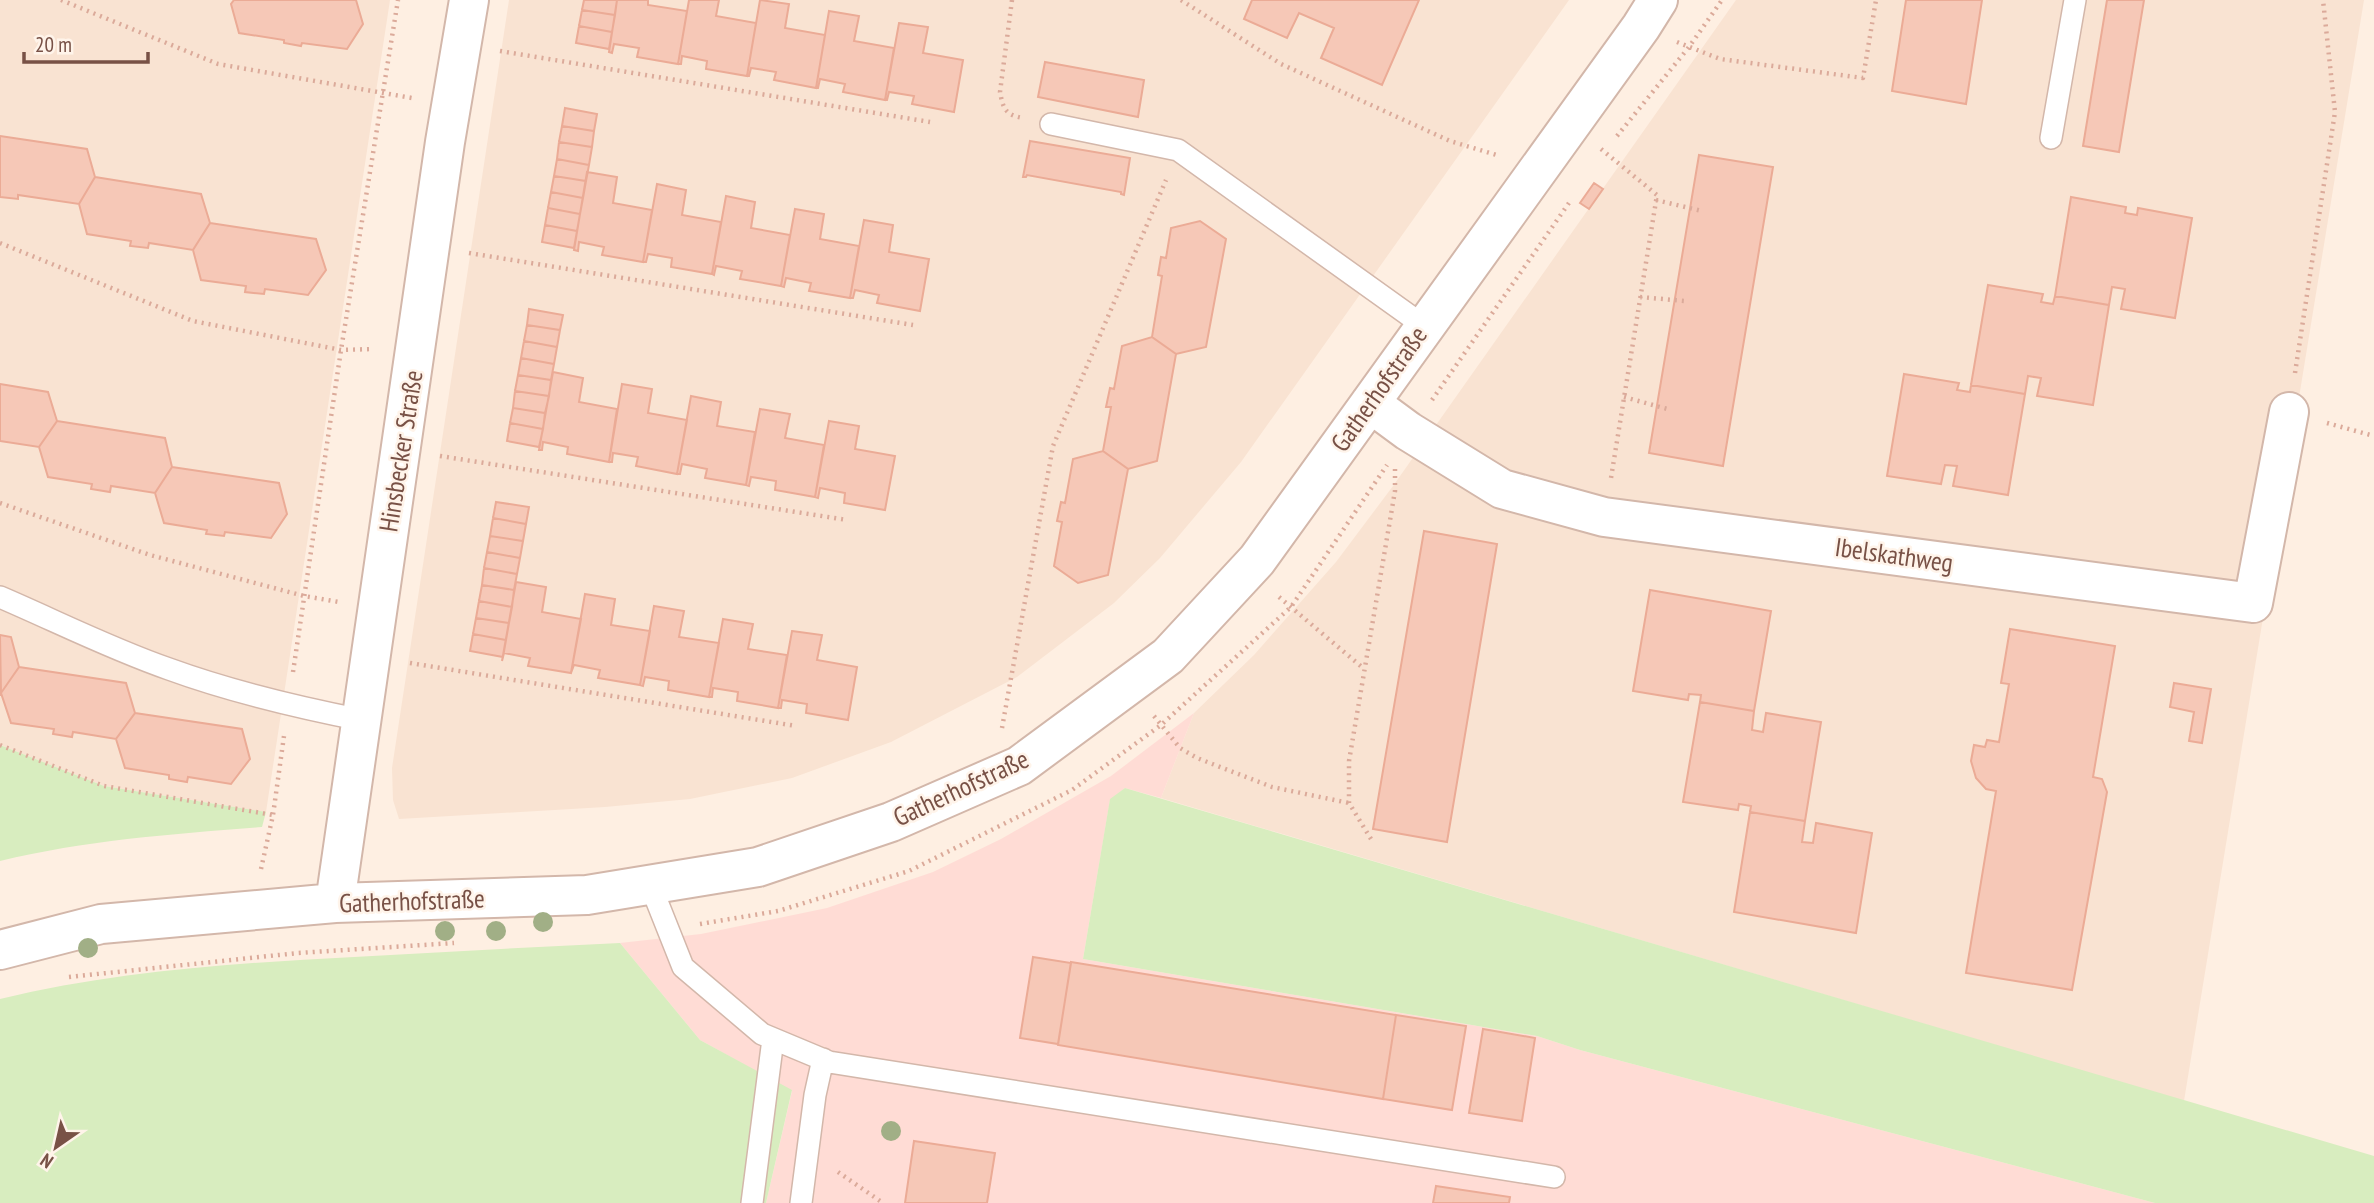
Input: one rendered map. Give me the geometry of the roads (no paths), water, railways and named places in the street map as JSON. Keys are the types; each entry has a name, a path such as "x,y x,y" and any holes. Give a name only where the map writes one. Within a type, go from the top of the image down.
{"street":[{"name":"Hinsbecker Straße","path":"335,903 430,246 469,0"},
{"name":"Gatherhofstraße","path":"0,950 101,924 335,903 587,895 758,867 891,822 1019,766 1168,656 1257,560 1651,8"},
{"name":"Ibelskathweg","path":"1370,403 1401,443 1502,489 1604,517 2253,603 2289,412"}],"lane":[{"path":"2051,138 2074,0"},
{"path":"1051,124 1178,150 1424,326"},
{"path":"0,597 166,669 288,706 362,720"},
{"path":"650,884 683,967 762,1034 823,1059 1554,1177"},
{"path":"752,1203 773,1039"},
{"path":"800,1203 806,1151 823,1059"}]}
